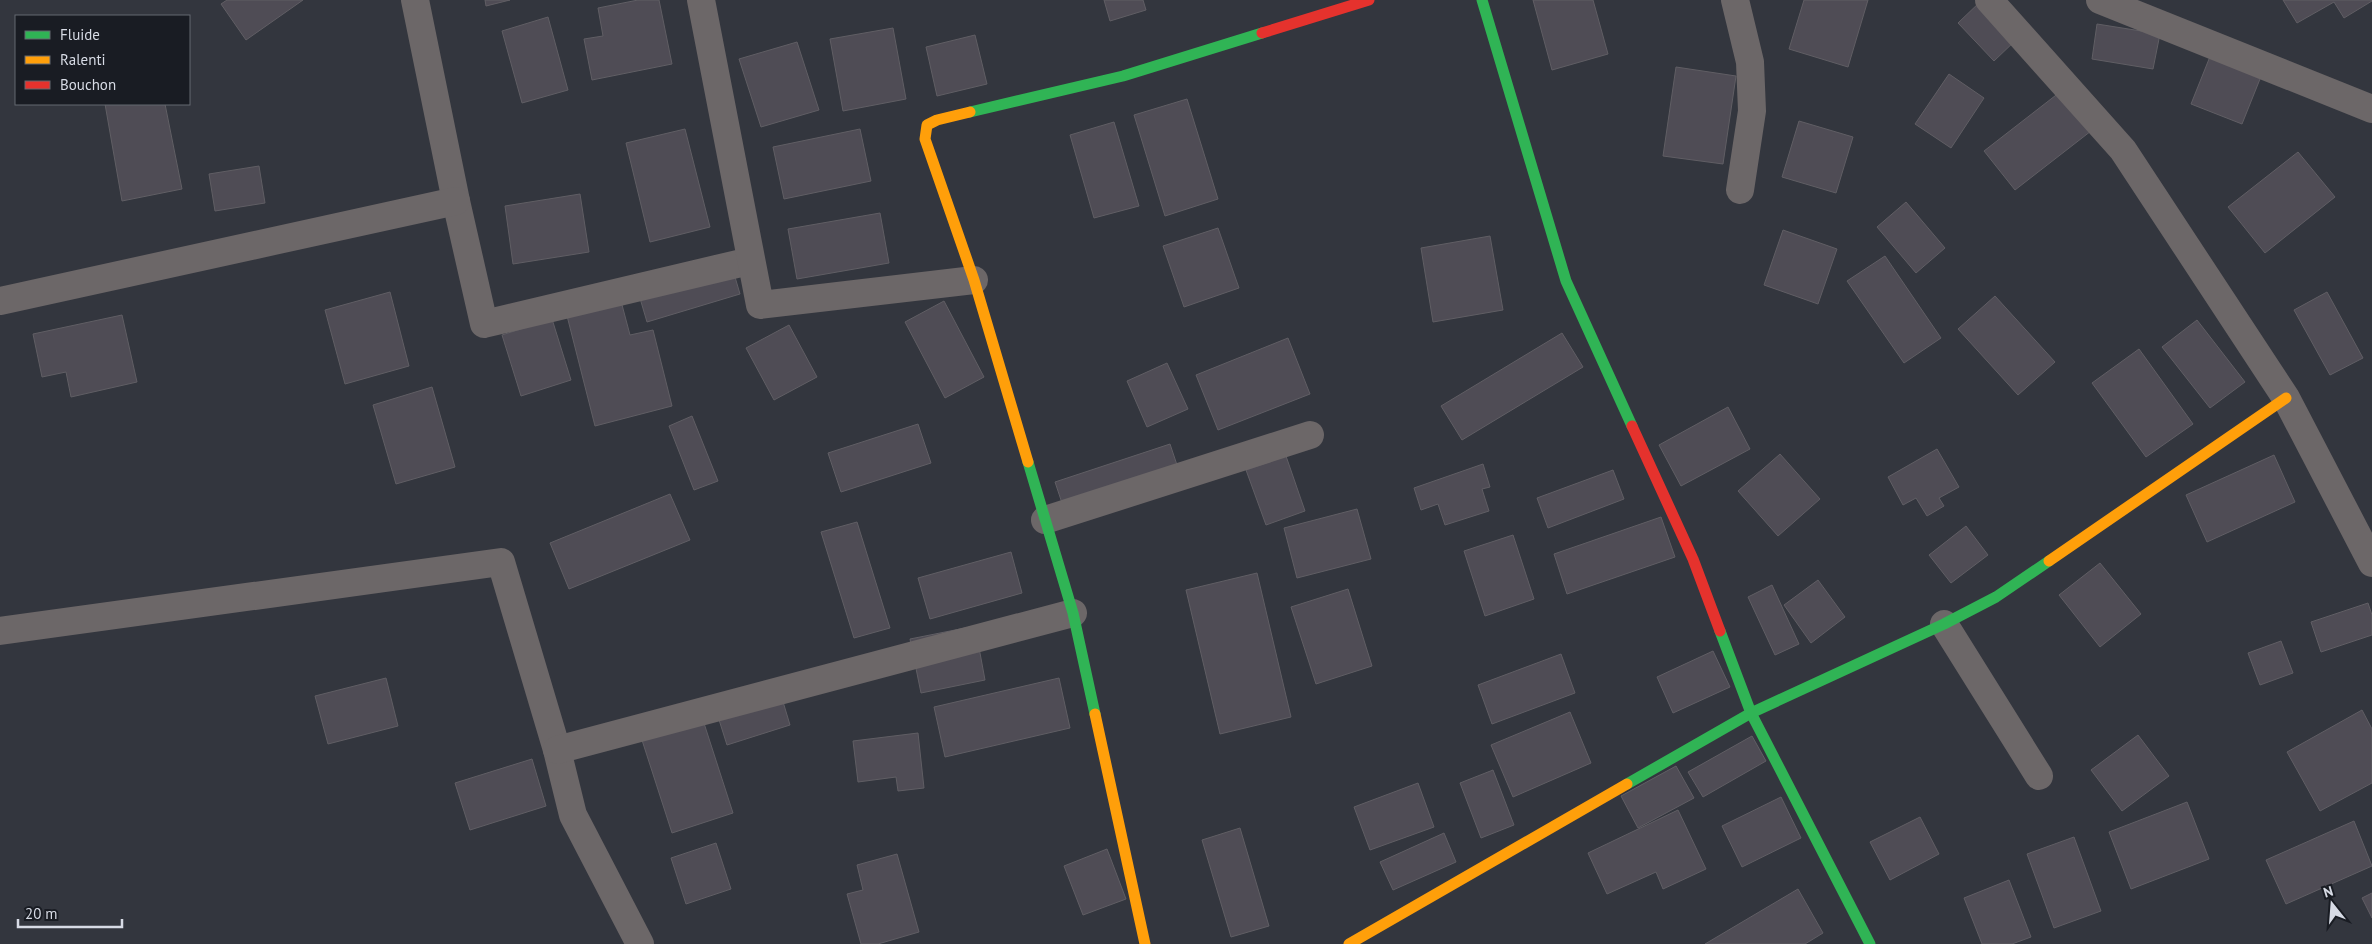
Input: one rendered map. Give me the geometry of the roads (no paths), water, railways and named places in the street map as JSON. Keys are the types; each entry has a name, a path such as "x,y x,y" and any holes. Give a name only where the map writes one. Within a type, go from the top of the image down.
{"street":[{"path":"415,0 456,202 484,324 750,261"},
{"path":"701,0 760,305 974,280"},
{"path":"1145,944 1073,612 974,280 925,139 927,125 938,120 1123,76 1369,0"},
{"path":"1482,0 1566,281 1692,559 1751,713 1870,944"},
{"path":"1735,0 1750,62 1752,111 1740,190"},
{"path":"1989,0 2123,150 2286,398 2372,564"},
{"path":"2100,0 2372,109"},
{"path":"0,301 456,202"},
{"path":"1349,944 1751,713 1944,624 1996,597 2286,398"},
{"path":"1045,520 1310,435"},
{"path":"0,631 501,562 557,750 574,815 640,944"},
{"path":"557,750 1073,612"},
{"path":"1944,624 2039,776"}]}
